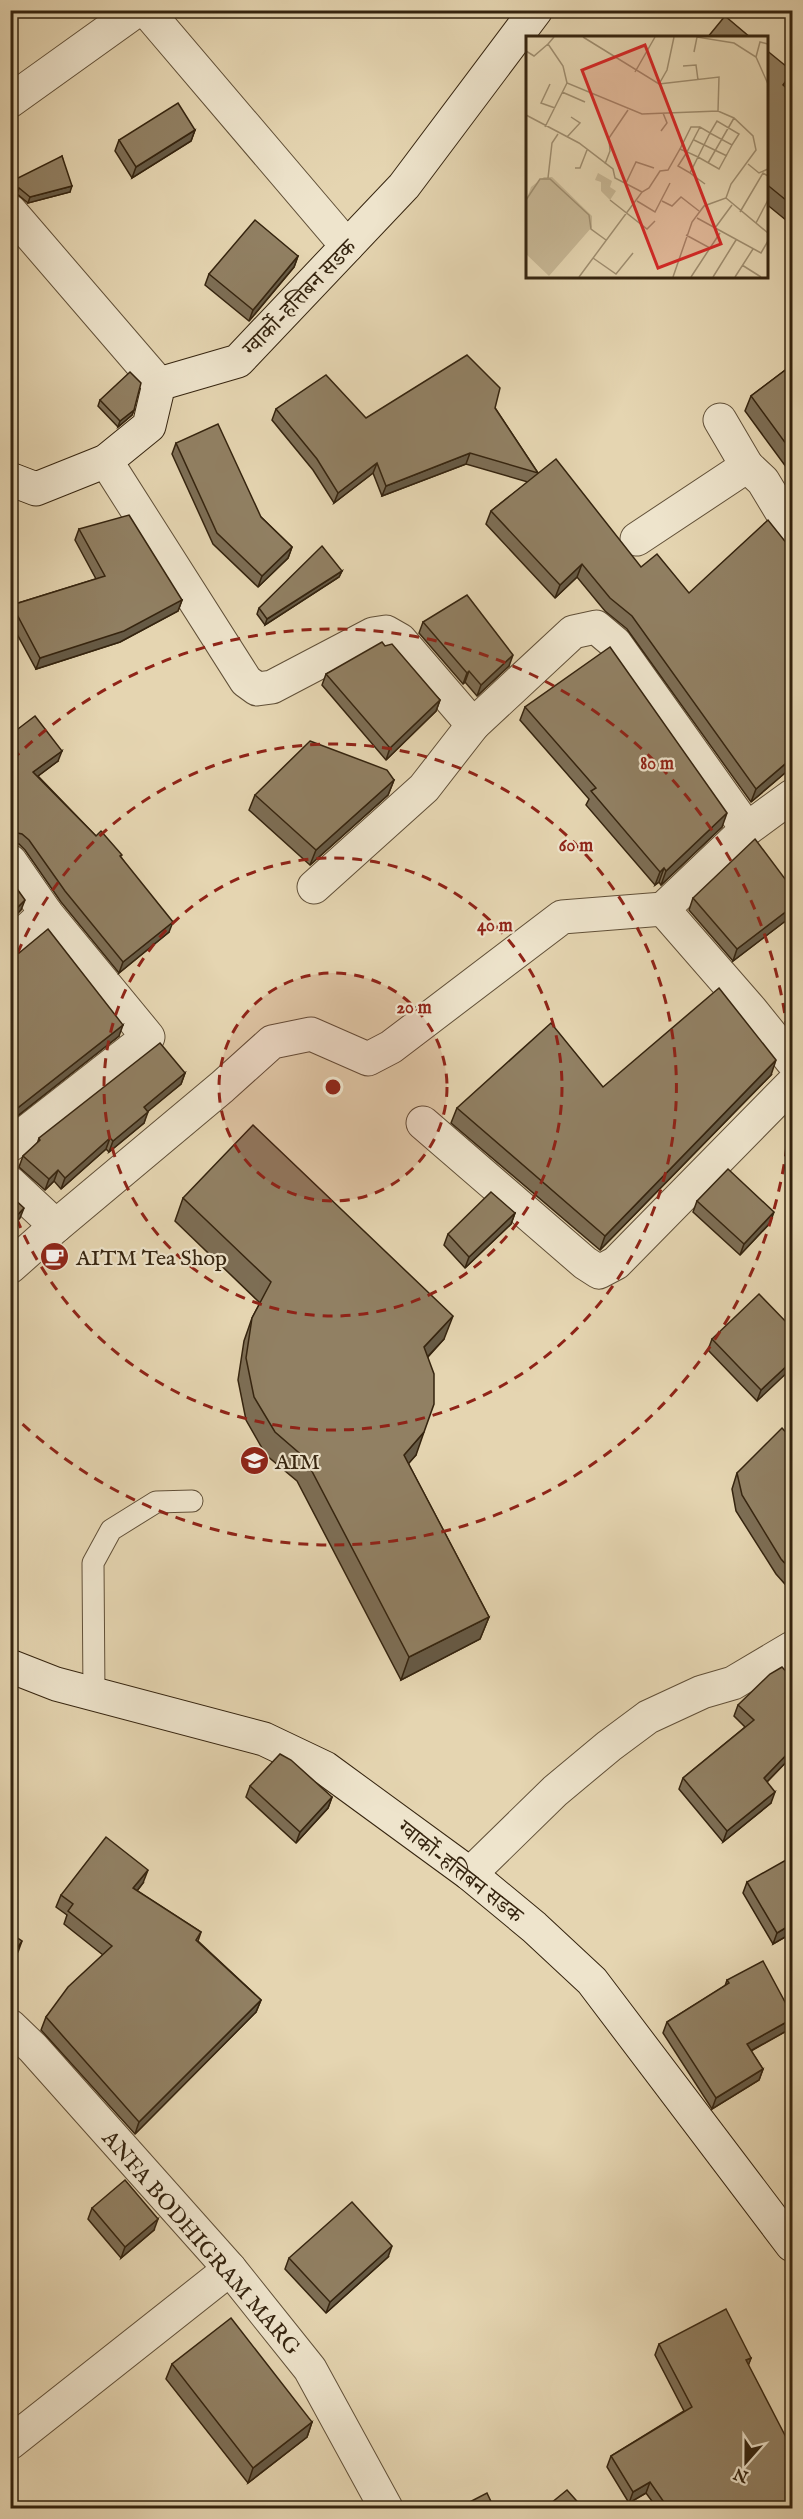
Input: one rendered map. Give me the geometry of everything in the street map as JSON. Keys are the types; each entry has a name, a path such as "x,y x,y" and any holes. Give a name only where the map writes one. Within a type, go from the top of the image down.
{"street":[{"path":"10,101 137,10"},
{"path":"146,10 347,246"},
{"name":"ग्वार्को-हत्तिबन सडक","path":"159,384 238,361 404,186 536,10"},
{"path":"10,211 159,384 150,426 106,461 36,489 10,479"},
{"path":"720,420 747,466 764,481 792,529"},
{"path":"106,461 246,681 257,689 272,687 373,634 386,632 400,640 472,725"},
{"path":"637,539 747,466"},
{"path":"314,887 424,788 472,725 573,632 596,627 615,643 747,829"},
{"path":"10,1267 272,1042 311,1034 368,1059 391,1047 562,917 663,909 747,829 792,796"},
{"path":"10,861 46,914 148,1037 10,1145"},
{"path":"663,909 792,1061"},
{"path":"10,946 46,914"},
{"path":"423,1123 585,1263 599,1272 616,1263 792,1084"},
{"path":"10,1183 56,1226"},
{"path":"470,1874 555,1791 648,1717 702,1692 733,1683 792,1648"},
{"name":"ग्वार्को-हत्तिबन सडक","path":"10,1666 56,1684 94,1695 264,1739 325,1768 470,1874 534,1927 592,1981 792,2245"},
{"name":"ANFA BODHIGRAM MARG","path":"12,2029 230,2268 310,2368 386,2508"},
{"path":"10,2443 230,2268"}],"lane":[{"path":"94,1695 93,1563 111,1530 156,1502 192,1501"}],"building":[{"path":"725,16 749,36 709,36"},
{"path":"767,51 792,71 783,85 792,93 792,205 767,185"},
{"path":"178,103 195,130 136,167 119,140"},
{"path":"62,156 72,186 30,197 19,188 10,187 10,182"},
{"path":"255,220 298,256 253,310 209,274"},
{"path":"467,355 500,388 495,408 538,473 470,453 386,486 377,463 338,493 317,459 276,409 326,375 366,418"},
{"path":"792,365 792,452 751,396"},
{"path":"130,372 141,383 134,410 120,421 100,400"},
{"path":"218,424 261,517 292,547 262,576 217,533 176,443"},
{"path":"556,459 641,567 657,554 689,593 768,520 792,550 792,601 790,603 792,605 792,758 756,789 632,616 610,598 582,564 560,585 491,511"},
{"path":"129,515 182,600 124,631 40,658 12,605 105,576 79,529"},
{"path":"322,546 342,571 267,619 259,608"},
{"path":"467,595 513,655 481,685 469,671 467,673 423,622"},
{"path":"382,642 385,646 392,644 440,700 390,748 326,674"},
{"path":"610,647 727,813 666,871 664,868 660,872 591,791 596,788 525,707"},
{"path":"35,716 62,751 33,772 96,836 101,831 173,922 123,962 65,891 29,840 22,834 10,833 10,735"},
{"path":"310,741 387,770 394,780 316,850 255,795"},
{"path":"755,839 785,879 792,873 792,907 737,949 693,898"},
{"path":"10,879 25,900 10,915"},
{"path":"48,929 123,1025 15,1110 10,1105 10,953 19,953"},
{"path":"719,988 776,1060 605,1236 457,1108 551,1023 603,1087"},
{"path":"160,1043 185,1073 144,1107 148,1112 113,1141 110,1138 65,1178 58,1170 49,1179 23,1156 40,1140 39,1138"},
{"path":"253,1125 453,1316 424,1347 434,1374 434,1404 424,1432 404,1455 489,1617 409,1657 305,1458 275,1432 254,1397 246,1358 252,1318 271,1282 183,1198"},
{"path":"728,1169 774,1212 744,1244 697,1201"},
{"path":"491,1192 515,1213 469,1257 448,1234"},
{"path":"10,1195 24,1208 10,1223"},
{"path":"759,1294 792,1328 792,1361 761,1390 712,1339"},
{"path":"782,1428 792,1439 792,1571 781,1559 742,1495 737,1473"},
{"path":"782,1667 792,1678 792,1749 764,1778 775,1792 727,1831 683,1778 754,1720 738,1705 770,1674"},
{"path":"280,1754 291,1760 332,1797 300,1832 250,1786"},
{"path":"106,1837 148,1870 133,1888 201,1932 196,1940 261,2000 139,2122 46,2017 68,1987 112,1946 68,1911 73,1904 61,1895"},
{"path":"786,1860 792,1870 792,1924 777,1933 747,1882"},
{"path":"10,1933 22,1941 10,1959"},
{"path":"763,1961 792,2019 747,2044 763,2069 716,2098 667,2022 729,1983 727,1980"},
{"path":"125,2180 158,2219 125,2247 92,2208"},
{"path":"352,2202 392,2246 330,2302 289,2258"},
{"path":"726,2309 751,2358 746,2360 789,2443 792,2441 792,2508 668,2508 650,2482 633,2492 611,2456 692,2407 659,2344"},
{"path":"231,2318 312,2422 253,2468 172,2364"},
{"path":"567,2490 583,2508 545,2508"},
{"path":"487,2493 494,2508 458,2508"}],"place":[{"name":"AITM Tea Shop","path":"55,1257"},
{"name":"AIM","path":"254,1461"}]}
